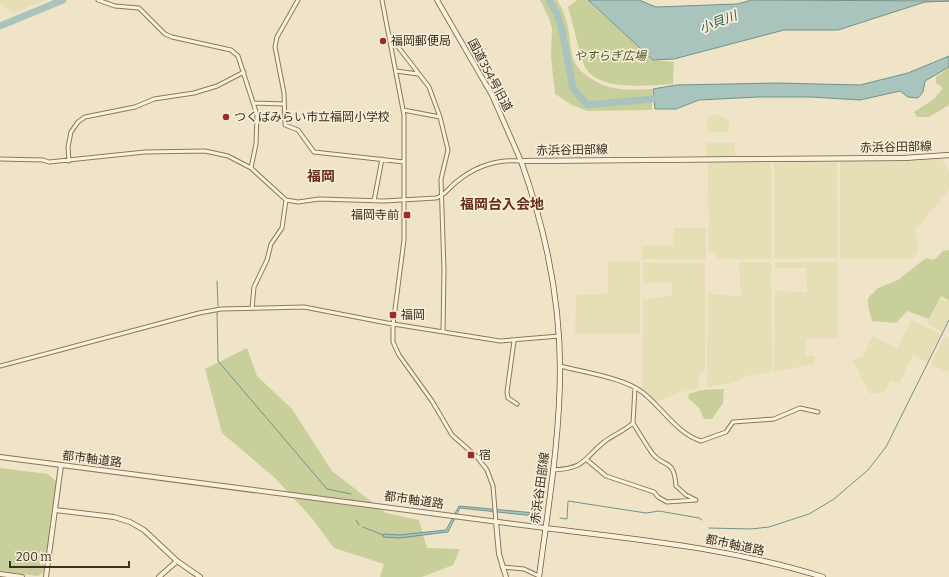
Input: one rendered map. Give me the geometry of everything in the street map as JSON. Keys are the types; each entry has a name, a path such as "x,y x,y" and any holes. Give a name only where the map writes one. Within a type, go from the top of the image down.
{"main road":[{"name":"赤浜谷田部線","path":"539,577 559,411 559,336 550,260 522,161 904,158 949,155"},
{"name":"都市軸道路","path":"545,528 683,544 749,557 822,577"}],"street":[{"path":"98,0 115,6 139,8 165,34 172,37 231,50 238,56 254,103 257,123 256,144 251,168"},
{"path":"298,0 277,37 275,48 284,93 285,125 298,130 314,152 404,162"},
{"path":"382,0 403,110 405,200 403,255 392,337 399,355 432,401 452,435 478,456 487,470 493,486 502,567 506,577"},
{"name":"国道354号旧道","path":"437,0 492,95 522,161"},
{"path":"389,35 429,87 440,117 448,150 441,179 440,197 444,270 443,332"},
{"path":"396,71 418,74"},
{"path":"69,161 68,147 71,132 74,126 85,117 135,107 154,99 194,93 217,86 244,72"},
{"path":"254,103 284,104"},
{"path":"403,110 440,117"},
{"path":"0,159 43,160 49,162 145,152 199,151 228,156 251,168 286,200 298,202 324,199 374,201 440,197 456,182 477,168 503,161 522,161"},
{"path":"374,201 382,159"},
{"path":"252,308 254,287 267,260 271,244 282,228 286,200"},
{"path":"0,366 199,313 221,309 304,307 394,324 500,341 559,336"},
{"path":"514,341 507,392 508,398 516,404"},
{"path":"560,366 605,377 635,388 649,398 672,421 700,441 722,434 733,422 774,419 800,408 818,412"},
{"path":"587,460 606,476 654,492 658,497 667,502 696,500 683,493 676,486 674,470 671,466 652,454 633,423 635,388"},
{"path":"553,470 575,466 587,460 604,442 633,423"},
{"name":"都市軸道路","path":"0,457 179,479 545,528"},
{"path":"46,577 61,465"},
{"path":"55,510 114,517 130,522 144,530 177,561 200,577"},
{"path":"159,577 177,561"},
{"path":"502,567 524,569 539,577"},
{"path":"0,574 22,577"}],"shaded area":[{"path":"0,0 45,0 14,13 0,5"},
{"path":"715,114 729,120 729,132 707,132 707,118"},
{"path":"706,143 735,143 735,156 707,157"},
{"path":"941,159 949,170 949,190 915,230 919,250 913,259 840,259 840,160 905,161"},
{"path":"774,161 837,161 838,258 774,259"},
{"path":"708,162 771,162 771,259 717,259 716,251 709,252"},
{"path":"674,228 706,228 706,260 642,259 642,246 673,245"},
{"path":"608,262 640,262 640,334 575,334 576,295 608,294"},
{"path":"643,262 705,263 705,371 699,373 699,388 681,392 656,402 642,389 643,299 672,296 672,283 643,283"},
{"path":"739,262 771,262 772,372 749,375 732,383 707,387 708,294 741,296"},
{"path":"775,262 838,262 838,338 806,338 806,356 815,356 814,364 774,372 775,291 807,292 806,268 775,268"},
{"path":"941,298 949,302 949,318 942,332 927,324"},
{"path":"911,320 940,334 927,362 913,355 899,383 891,380 886,390 883,392 870,394 853,361 863,356 872,336 897,348"},
{"path":"945,336 949,338 949,373 931,364"}],"green space":[{"path":"540,0 557,0 564,13 568,27 572,55 575,64 581,71 594,81 610,87 618,89 652,89 652,110 587,111 572,105 555,94 551,58 552,28"},
{"name":"やすらぎ広場","path":"577,0 587,0 653,60 674,62 673,84 626,86 603,81 593,76 586,69 584,64 568,7"},
{"path":"949,68 949,105 929,117 917,117 914,112 934,99 943,88 936,83 936,77"},
{"path":"949,250 949,301 941,296 929,319 907,311 896,323 872,321 868,306 868,298 878,288 898,280 926,258 934,260 943,251"},
{"path":"247,348 257,376 292,409 332,471 386,513 419,520 427,548 460,549 453,565 422,577 380,577 384,564 334,548 311,517 275,478 222,433 205,369"},
{"path":"724,389 723,403 712,419 704,419 699,408 688,398 689,394 701,390"},
{"path":"0,468 48,474 56,481 45,569 43,573 38,576 0,571"}],"water":[{"name":"小貝川","path":"588,0 639,0 656,7 737,4 752,0 949,1 925,2 838,30 784,30 674,59 653,60"},
{"path":"949,56 949,67 925,81 923,92 918,98 908,97 900,91 860,100 811,97 758,97 699,100 676,109 655,109 653,89 676,85 778,83 860,85 908,73"},
{"path":"459,506 535,513 535,516 460,508 448,532 399,538 383,537 384,534 399,535 446,530"}],"waterway":[{"path":"0,26 63,0"},
{"path":"549,0 557,14 562,31 573,88 587,105 663,98"},
{"path":"217,281 218,306"},
{"path":"217,312 218,361 327,489 351,494"},
{"path":"709,528 751,529 769,527 809,514 834,499 868,470 886,447 949,320"},
{"path":"560,518 567,519 568,501 646,513 659,511 699,518 702,520"},
{"path":"356,520 359,525"},
{"path":"363,527 383,535"}],"place":[{"name":"福岡郵便局","path":"383,41"},
{"name":"つくばみらい市立福岡小学校","path":"226,117"},
{"name":"福岡寺前","path":"407,215"},
{"name":"福岡","path":"393,315"},
{"name":"宿","path":"471,455"}],"district":[{"name":"福岡","path":"321,176"},
{"name":"福岡台入会地","path":"502,204"}]}
